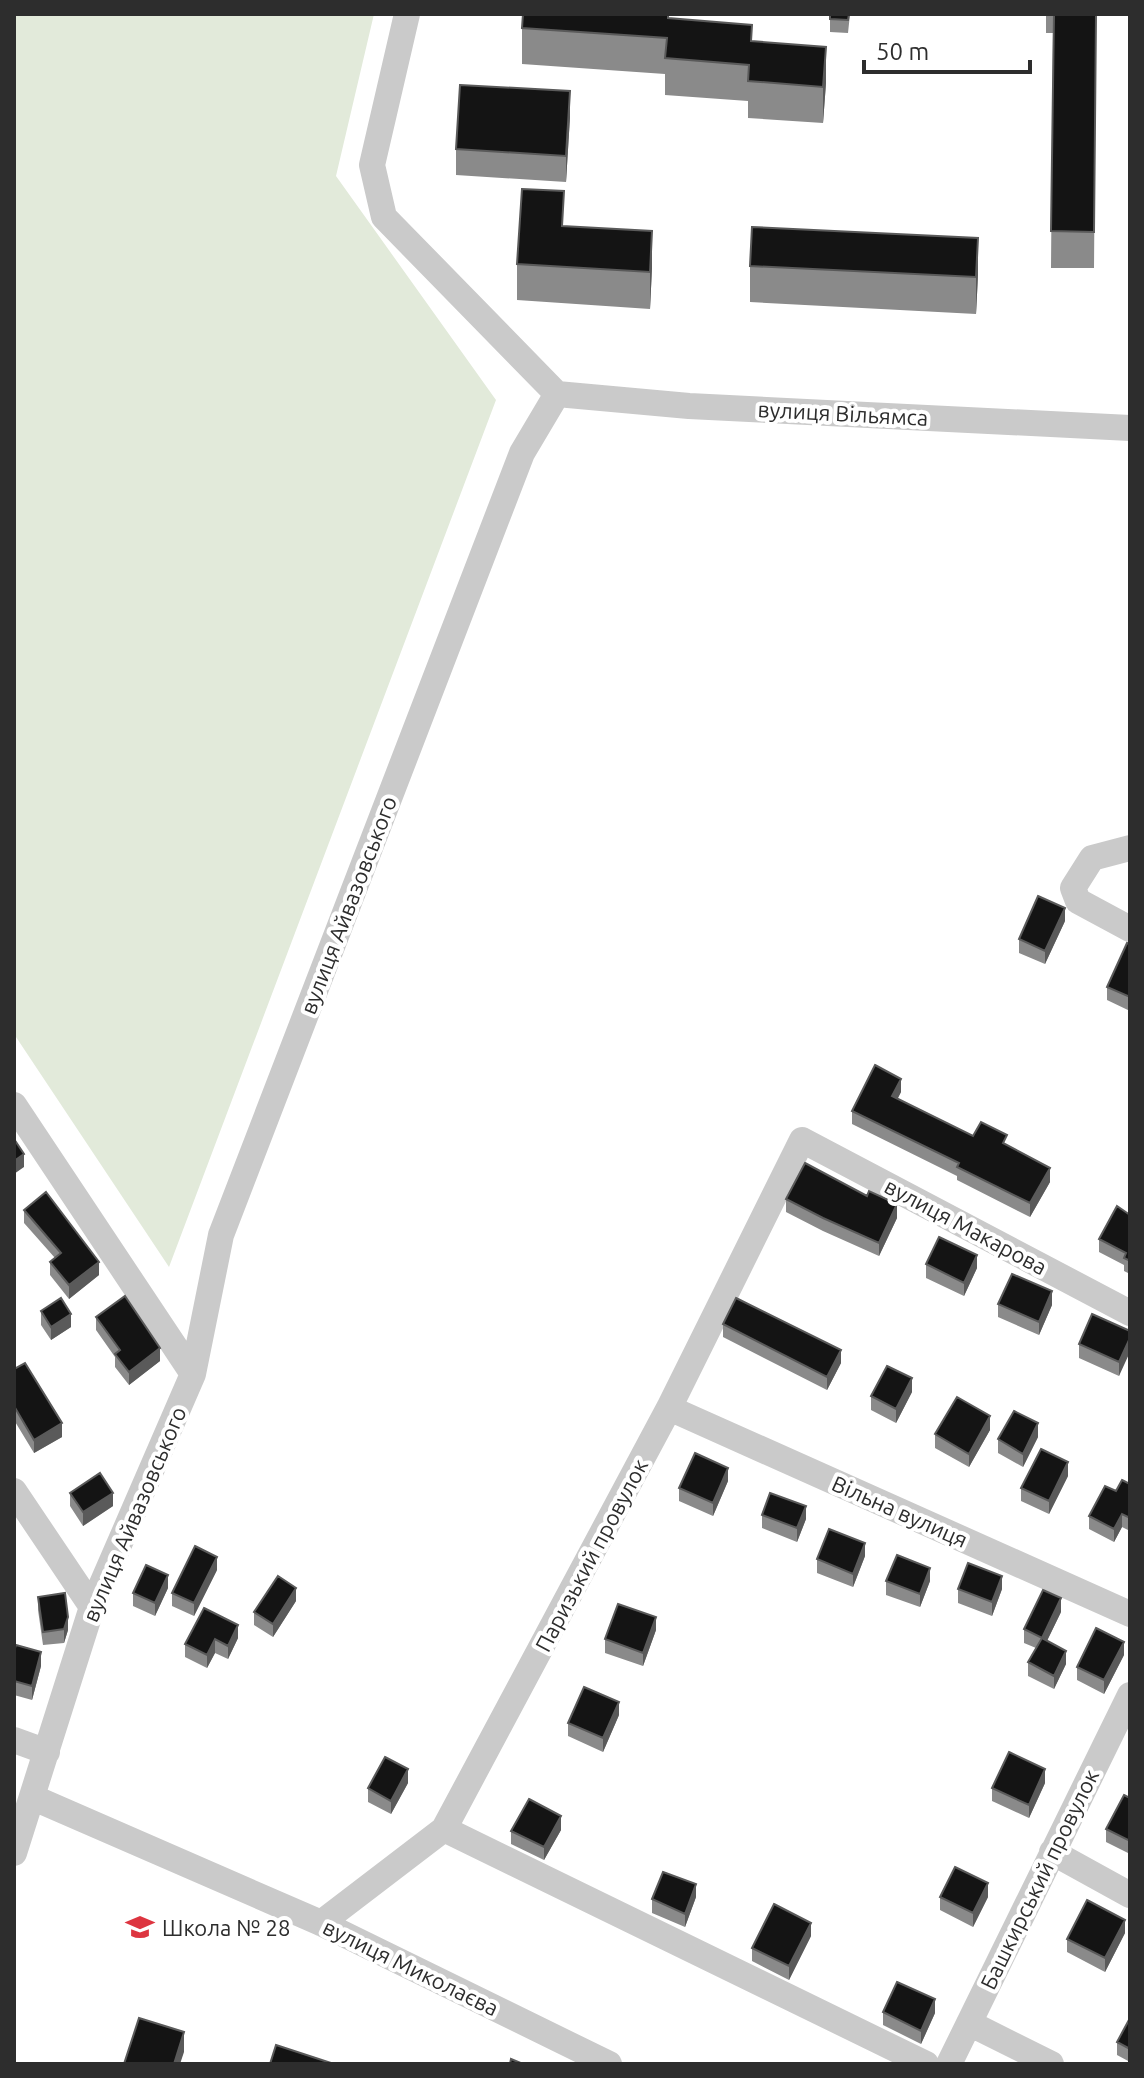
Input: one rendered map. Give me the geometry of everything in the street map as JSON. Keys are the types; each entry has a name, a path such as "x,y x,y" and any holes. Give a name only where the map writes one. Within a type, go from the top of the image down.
{"street":[{"path":"407,14 372,165 384,217 557,394"},
{"name":"вулиця Вільямса","path":"557,394 689,406 1130,428"},
{"name":"вулиця Айвазовського","path":"14,1853 34,1798 92,1607 193,1374 221,1235 522,453 557,394"},
{"path":"1130,848 1092,858 1073,888 1078,901 1130,929"},
{"path":"14,1105 193,1374"},
{"name":"вулиця Макарова","path":"802,1140 1130,1313"},
{"name":"Паризький провулок","path":"321,1923 444,1829 669,1408 802,1140"},
{"name":"Вільна вулиця","path":"669,1408 1130,1614"},
{"path":"14,1491 92,1607"},
{"name":"Башкирський провулок","path":"949,2064 1130,1695"},
{"path":"14,1740 47,1752"},
{"name":"вулиця Миколаєва","path":"34,1798 321,1923 609,2064"},
{"path":"444,1829 926,2064"},
{"path":"1052,1852 1130,1895"},
{"path":"969,2023 1051,2064"}],"green space":[{"path":"14,14 374,14 336,176 496,400 169,1267 14,1034"}],"building":[{"path":"523,14 668,14 668,18 752,25 751,41 826,47 823,87 748,81 749,65 665,58 667,38 522,28"},
{"path":"830,14 849,14 848,20 830,19"},
{"path":"1054,14 1096,14 1094,232 1051,231"},
{"path":"460,85 570,91 566,156 456,149"},
{"path":"522,189 564,191 562,226 652,231 650,272 517,264"},
{"path":"752,227 978,238 976,277 750,266"},
{"path":"1038,896 1065,908 1045,951 1019,939"},
{"path":"1127,943 1130,944 1130,997 1107,987"},
{"path":"875,1065 901,1079 892,1096 973,1136 981,1122 1007,1135 1003,1143 1050,1168 1030,1203 957,1167 959,1163 852,1111"},
{"path":"14,1139 24,1154 14,1161"},
{"path":"805,1163 867,1196 869,1191 897,1204 879,1243 786,1199"},
{"path":"46,1192 99,1262 69,1285 50,1262 61,1253 24,1210"},
{"path":"1117,1206 1130,1215 1130,1261 1124,1258 1126,1253 1099,1239"},
{"path":"939,1237 977,1255 964,1283 926,1264"},
{"path":"1012,1274 1052,1291 1039,1322 998,1304"},
{"path":"125,1296 160,1348 129,1372 115,1354 120,1350 96,1317"},
{"path":"61,1298 71,1314 51,1327 41,1311"},
{"path":"736,1298 841,1350 827,1377 723,1324"},
{"path":"1092,1314 1130,1331 1119,1362 1079,1344"},
{"path":"25,1363 62,1423 34,1440 14,1406 14,1369"},
{"path":"887,1366 912,1378 896,1409 871,1396"},
{"path":"957,1397 990,1416 969,1454 935,1434"},
{"path":"1014,1411 1038,1423 1023,1454 998,1439"},
{"path":"1041,1449 1068,1462 1049,1501 1021,1488"},
{"path":"695,1453 728,1468 713,1503 679,1488"},
{"path":"100,1473 113,1493 83,1512 70,1493"},
{"path":"1122,1480 1130,1484 1130,1518 1122,1514 1114,1529 1089,1516 1105,1486 1116,1491"},
{"path":"770,1493 806,1506 797,1528 762,1515"},
{"path":"829,1529 865,1543 853,1574 817,1559"},
{"path":"195,1546 217,1557 194,1603 172,1593"},
{"path":"897,1555 930,1568 920,1594 886,1581"},
{"path":"968,1563 1002,1576 992,1602 958,1589"},
{"path":"146,1565 168,1575 155,1603 133,1593"},
{"path":"278,1576 296,1588 273,1624 254,1612"},
{"path":"1043,1590 1061,1598 1042,1638 1024,1629"},
{"path":"65,1593 68,1617 64,1629 43,1632 38,1597"},
{"path":"618,1604 656,1617 643,1653 605,1639"},
{"path":"204,1608 238,1625 228,1646 215,1639 207,1655 185,1644"},
{"path":"1096,1628 1124,1642 1104,1680 1077,1667"},
{"path":"1042,1638 1066,1651 1054,1676 1028,1662"},
{"path":"16,1645 41,1652 32,1686 14,1681"},
{"path":"584,1687 619,1702 603,1738 568,1723"},
{"path":"1009,1752 1045,1769 1029,1805 992,1788"},
{"path":"385,1757 408,1769 391,1801 368,1788"},
{"path":"1124,1795 1130,1798 1130,1841 1106,1829"},
{"path":"529,1799 561,1816 544,1847 511,1831"},
{"path":"955,1867 988,1883 973,1913 940,1897"},
{"path":"663,1872 696,1884 685,1914 652,1899"},
{"path":"1087,1900 1125,1920 1105,1958 1067,1939"},
{"path":"774,1904 811,1923 789,1966 752,1948"},
{"path":"897,1982 935,1999 921,2031 883,2012"},
{"path":"139,2018 184,2032 174,2064 124,2064"},
{"path":"1130,2018 1130,2049 1117,2042"},
{"path":"276,2045 334,2064 270,2064"}],"place":[{"name":"Школа № 28","path":"140,1927"}]}
